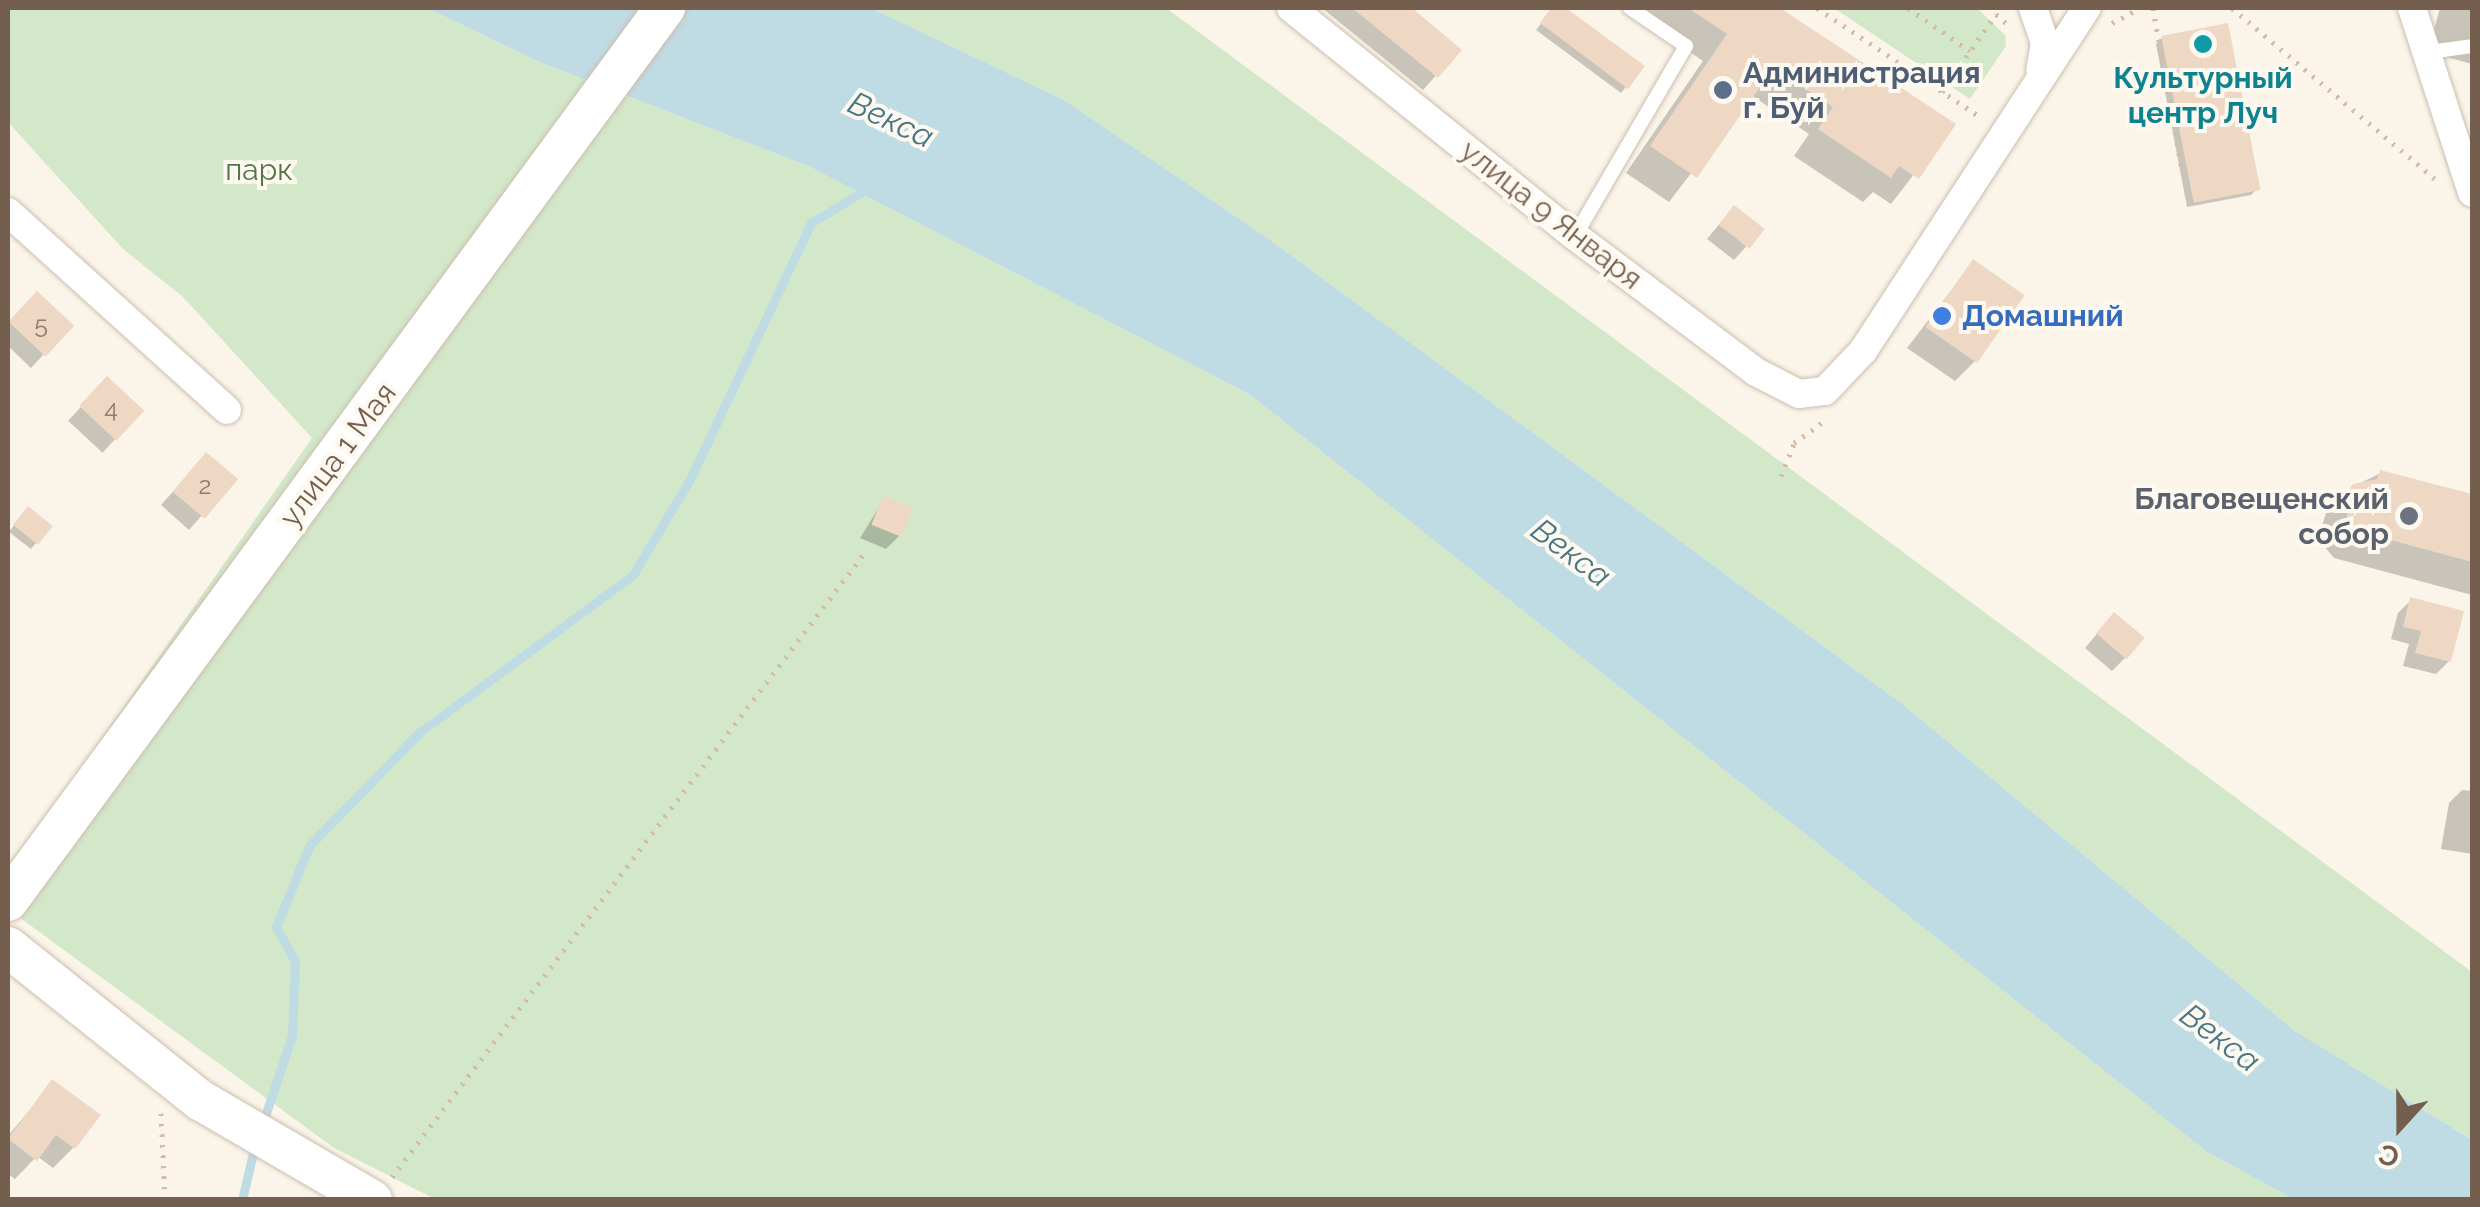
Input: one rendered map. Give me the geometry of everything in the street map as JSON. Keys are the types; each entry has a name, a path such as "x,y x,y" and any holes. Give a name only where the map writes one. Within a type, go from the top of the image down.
{"main road":[{"name":"улица 1 Мая","path":"8,900 518,212 664,8"},
{"path":"8,947 143,1060 200,1100 313,1166 380,1192"}],"street":[{"name":"улица 9 Января","path":"1292,8 1575,236 1756,372 1799,394 1825,391 1863,351 2039,77"},
{"path":"2033,8 2045,43 2039,77"},
{"path":"2039,77 2087,8"},
{"path":"2412,8 2463,124 2472,194"},
{"path":"8,212 227,410"}],"lane":[{"path":"1575,236 1686,46 1630,8"},
{"path":"2429,52 2472,46"}],"path":[{"path":"1817,8 1982,118"},
{"path":"1908,8 1970,52"},
{"path":"2152,8 2182,170"},
{"path":"2232,8 2444,186"},
{"path":"1942,92 1996,14 2014,30"},
{"path":"1972,135 1991,104"},
{"path":"380,1192 866,552"},
{"path":"143,1060 161,1104 165,1200"}],"green space":[{"name":"парк","path":"8,8 427,8 537,61 808,166 1249,394 2207,1152 2293,1199 435,1199 334,1148 8,909 8,872 312,438 183,297 123,249 8,122"},
{"path":"871,8 1166,8 2472,972 2472,1140 2295,1031 1905,706 1266,237 1064,100"},
{"path":"1834,8 1977,8 2005,35 2006,46 1970,99"}],"water":[{"name":"Векса","path":"427,8 871,8 1064,100 1266,237 1905,706 2295,1031 2472,1140 2472,1199 2293,1199 2207,1152 1249,394 808,166 537,61"}],"building":[{"path":"1352,8 1412,8 1462,50 1438,78"},
{"path":"1551,8 1566,8 1645,66 1628,89 1540,23"},
{"path":"1688,8 1780,8 1956,124 1919,179 1899,166 1891,178 1818,129 1833,107 1773,68 1697,178 1650,146 1727,34"},
{"path":"2228,23 2260,190 2194,203 2161,36"},
{"path":"1734,205 1765,229 1749,249 1719,225"},
{"path":"1973,259 2025,295 1977,363 1925,327"},
{"path":"37,291 74,326 46,356 8,322"},
{"path":"107,376 144,411 116,441 79,406"},
{"path":"206,452 238,479 205,519 173,492"},
{"name":"Благовещенский собор","path":"2380,470 2472,494 2472,562 2361,532 2347,520 2347,492 2353,484 2377,479"},
{"path":"883,496 913,508 901,537 871,525"},
{"path":"28,506 53,526 38,545 13,525"},
{"path":"2410,597 2464,611 2451,662 2415,653 2421,631 2403,627"},
{"path":"2114,612 2145,638 2127,659 2096,633"},
{"path":"52,1079 101,1115 75,1149 56,1135 37,1161 8,1139"}],"waterway":[{"path":"262,1125 292,1036 295,961 276,927 309,846 420,732 633,575 690,479 811,223 867,189"},
{"path":"242,1200 255,1144"}],"place":[{"name":"Культурный центр Луч","path":"2203,44"},
{"name":"Администрация г. Буй","path":"1723,90"},
{"name":"Домашний","path":"1942,316"},
{"name":"Благовещенский собор","path":"2409,516"}]}
